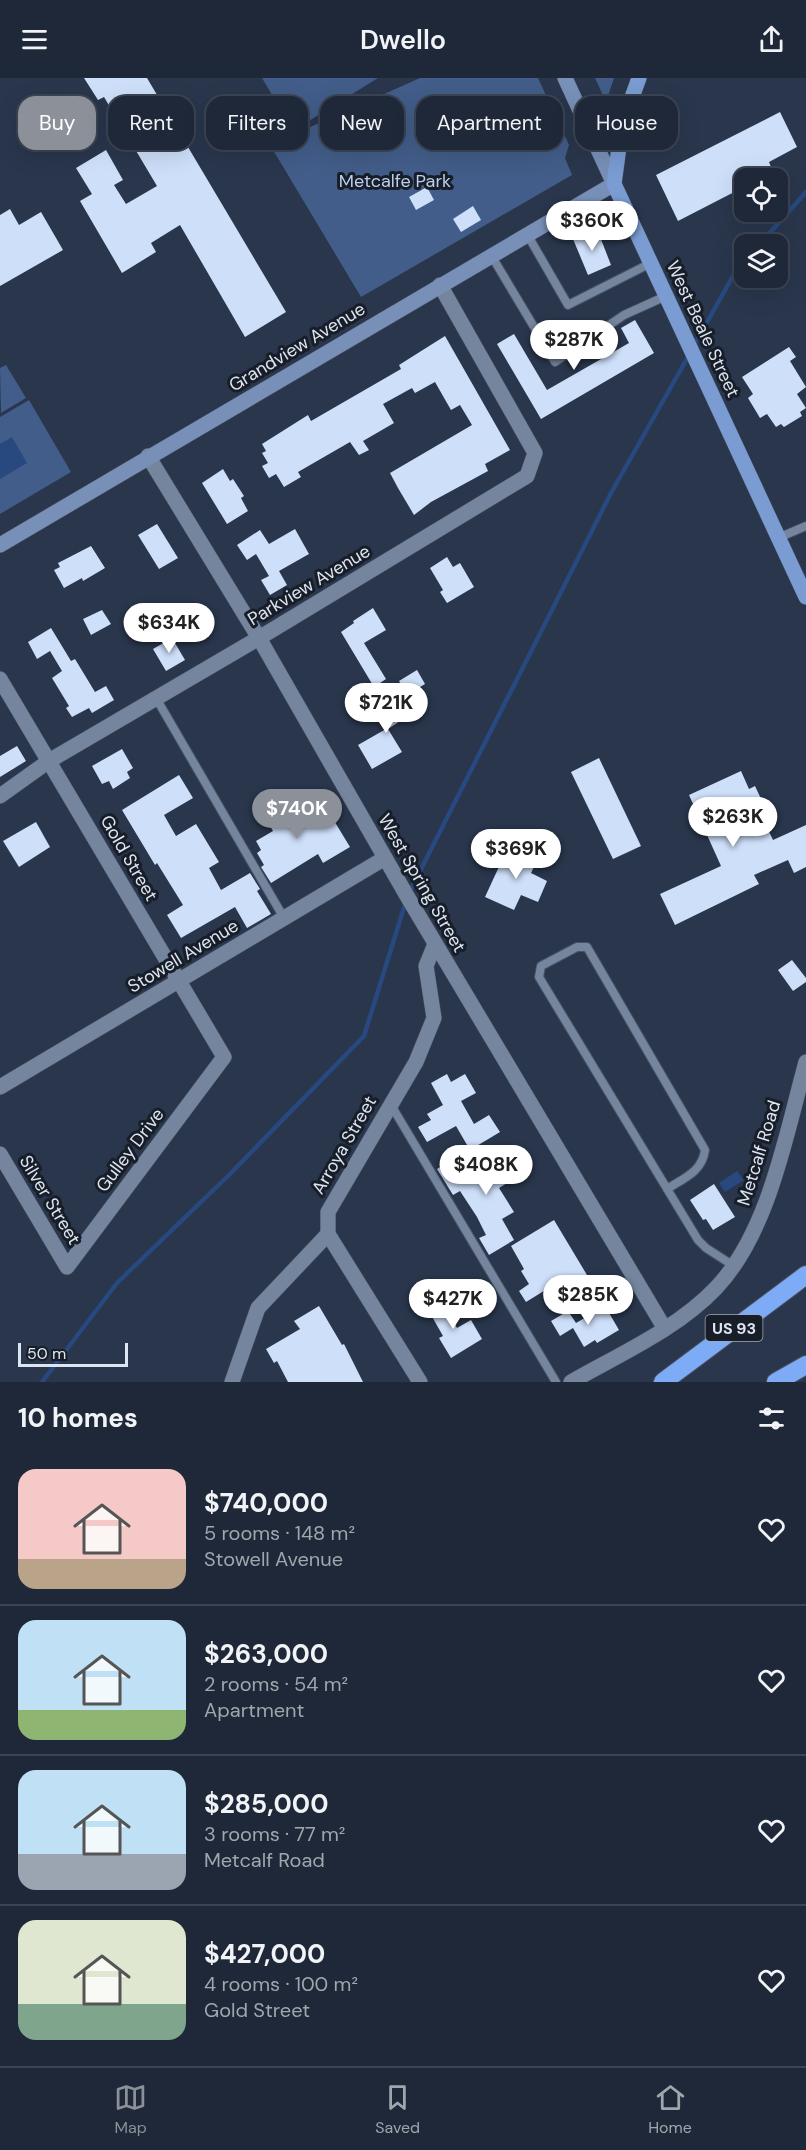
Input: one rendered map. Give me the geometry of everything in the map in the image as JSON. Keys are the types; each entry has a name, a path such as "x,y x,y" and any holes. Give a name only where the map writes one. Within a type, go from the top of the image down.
{"highway":[{"name":"US 93","path":"663,1382 806,1275"},
{"path":"776,1382 806,1365"}],"main road":[{"name":"West Beale Street","path":"565,78 806,597"},
{"path":"614,183 622,126 639,78"},
{"name":"Grandview Avenue","path":"0,545 614,183"}],"street":[{"name":"Parkview Avenue","path":"0,796 50,761 527,476 535,453 440,285"},
{"name":"West Spring Street","path":"148,456 259,638 384,858 665,1329"},
{"name":"Gold Street","path":"0,679 224,1057"},
{"name":"Stowell Avenue","path":"0,1087 384,858"},
{"name":"Arroya Street","path":"328,1234 328,1212 416,1062 434,1018 426,966 435,944"},
{"name":"Gulley Drive","path":"67,1267 224,1057"},
{"name":"Metcalf Road","path":"571,1382 665,1329 703,1300 734,1266 762,1212 774,1181 806,1062"},
{"name":"Silver Street","path":"0,1154 67,1267"},
{"path":"232,1382 258,1308 328,1234 420,1382"}],"lane":[{"path":"527,234 568,305 651,263"},
{"path":"491,255 555,362 624,315 666,296"},
{"path":"778,538 806,526"},
{"path":"156,698 284,918"},
{"path":"667,1189 704,1162 705,1150 586,947 577,947 541,966 539,977 667,1189 698,1240 706,1248 734,1266"},
{"path":"391,1105 556,1382"}],"green space":[{"path":"262,78 378,78 349,96 320,96 320,114 308,122 308,96 273,96"},
{"name":"Metcalfe Park","path":"420,78 538,78 546,96 416,96 416,150 563,150 563,132 569,145 565,158 572,175 361,297 273,150 308,150 308,128 320,123 320,150 404,150 404,96 380,96"},
{"path":"595,78 614,78 608,96 603,96"},
{"path":"6,365 26,398 1,413 0,368"},
{"path":"29,400 71,472 0,514 0,417"}],"shaded area":[{"path":"12,437 27,463 0,479 0,444"},
{"path":"737,1171 744,1180 725,1192 719,1183"}],"building":[{"path":"84,78 147,78 158,96 108,96 108,104 104,97 98,100"},
{"path":"780,112 797,147 769,162 771,168 734,168 734,192 678,221 656,175"},
{"path":"106,150 123,180 114,185 126,204 157,186 136,150 190,150 286,312 245,337 180,225 151,243 156,252 122,273 80,201 92,194 76,168"},
{"path":"427,187 434,200 416,210 409,197"},
{"path":"473,206 481,220 461,232 453,219"},
{"path":"10,209 19,225 41,212 63,250 0,286 0,215"},
{"path":"597,229 611,265 588,275 573,239"},
{"path":"635,320 654,353 541,419 497,344 514,334 547,390 629,343 621,328"},
{"path":"445,336 510,450 485,464 488,471 431,502 414,515 390,473 472,425 460,405 451,410 435,382 415,393 412,388 383,404 394,423 363,441 369,450 359,455 350,442 298,472 301,477 284,487 276,474 269,478 262,466 268,463 262,453 266,451 262,444 308,415 311,421 401,369 399,365"},
{"path":"789,347 796,357 790,361 806,387 797,394 806,408 800,412 802,416 784,427 781,424 776,427 767,414 760,418 748,398 753,394 742,377"},
{"path":"223,469 230,481 233,479 244,496 241,498 248,511 227,524 202,483"},
{"path":"157,524 178,558 159,569 138,535"},
{"path":"295,529 309,554 279,571 287,585 270,595 261,580 269,576 256,554 247,560 237,545 260,530 269,544"},
{"path":"91,546 105,568 83,581 82,578 64,588 54,570 60,567 58,563"},
{"path":"447,557 453,567 460,563 474,587 447,603 440,592 443,590 430,568"},
{"path":"373,608 386,630 364,643 386,679 374,687 341,632"},
{"path":"102,610 111,624 91,635 83,619"},
{"path":"51,628 71,661 75,659 95,692 106,686 114,700 92,713 89,708 72,717 66,708 69,706 52,678 62,671 50,651 37,659 28,642"},
{"path":"172,638 185,660 166,671 153,649"},
{"path":"417,670 425,684 407,695 399,681"},
{"path":"407,695 415,708 388,729 402,752 372,769 358,745 386,729 378,716 386,711 385,708"},
{"path":"17,746 26,761 0,777 0,756"},
{"path":"122,749 133,768 127,772 130,778 113,789 109,781 102,784 92,766"},
{"path":"599,758 641,846 613,859 571,772"},
{"path":"741,771 749,789 755,786 763,803 757,806 773,840 806,825 806,867 794,873 788,860 754,875 759,884 675,925 660,894 721,866 689,795"},
{"path":"179,775 193,798 164,815 176,836 196,824 219,862 209,868 221,890 250,873 260,889 257,891 271,914 247,928 235,907 181,938 167,915 183,905 157,863 155,865 122,810"},
{"path":"277,798 291,821 314,807 324,824 333,819 350,847 323,863 318,854 271,883 261,867 264,865 257,853 261,850 256,841 273,831 260,809"},
{"path":"36,822 50,847 19,867 3,841"},
{"path":"509,845 538,859 531,873 547,881 538,902 521,895 514,910 485,897"},
{"path":"792,960 806,978 806,982 793,991 778,970"},
{"path":"447,1074 451,1082 465,1074 476,1093 461,1101 474,1124 489,1115 500,1132 470,1150 456,1126 427,1142 418,1127 431,1120 427,1114 443,1105 431,1083"},
{"path":"513,1152 525,1172 499,1188 514,1212 502,1219 514,1240 489,1255 479,1238 486,1235 477,1217 460,1191 453,1195 437,1169 460,1155 473,1177"},
{"path":"714,1184 735,1217 713,1230 706,1219 703,1220 690,1200"},
{"path":"554,1220 593,1285 562,1303 552,1286 526,1302 519,1291 529,1284 521,1271 524,1269 511,1246"},
{"path":"441,1298 457,1328 471,1320 482,1339 451,1358 439,1338 443,1336 426,1306"},
{"path":"319,1306 342,1345 344,1344 363,1382 288,1382 277,1361 274,1363 266,1349 300,1329 294,1321"},
{"path":"605,1306 619,1330 597,1343 595,1340 584,1347 573,1328 560,1336 551,1321 568,1311 576,1323"}],"waterway":[{"path":"769,234 806,192"},
{"path":"693,347 734,275"},
{"path":"409,893 611,493 689,355"},
{"path":"42,1382 117,1283 229,1175 364,1036 406,901"}]}
